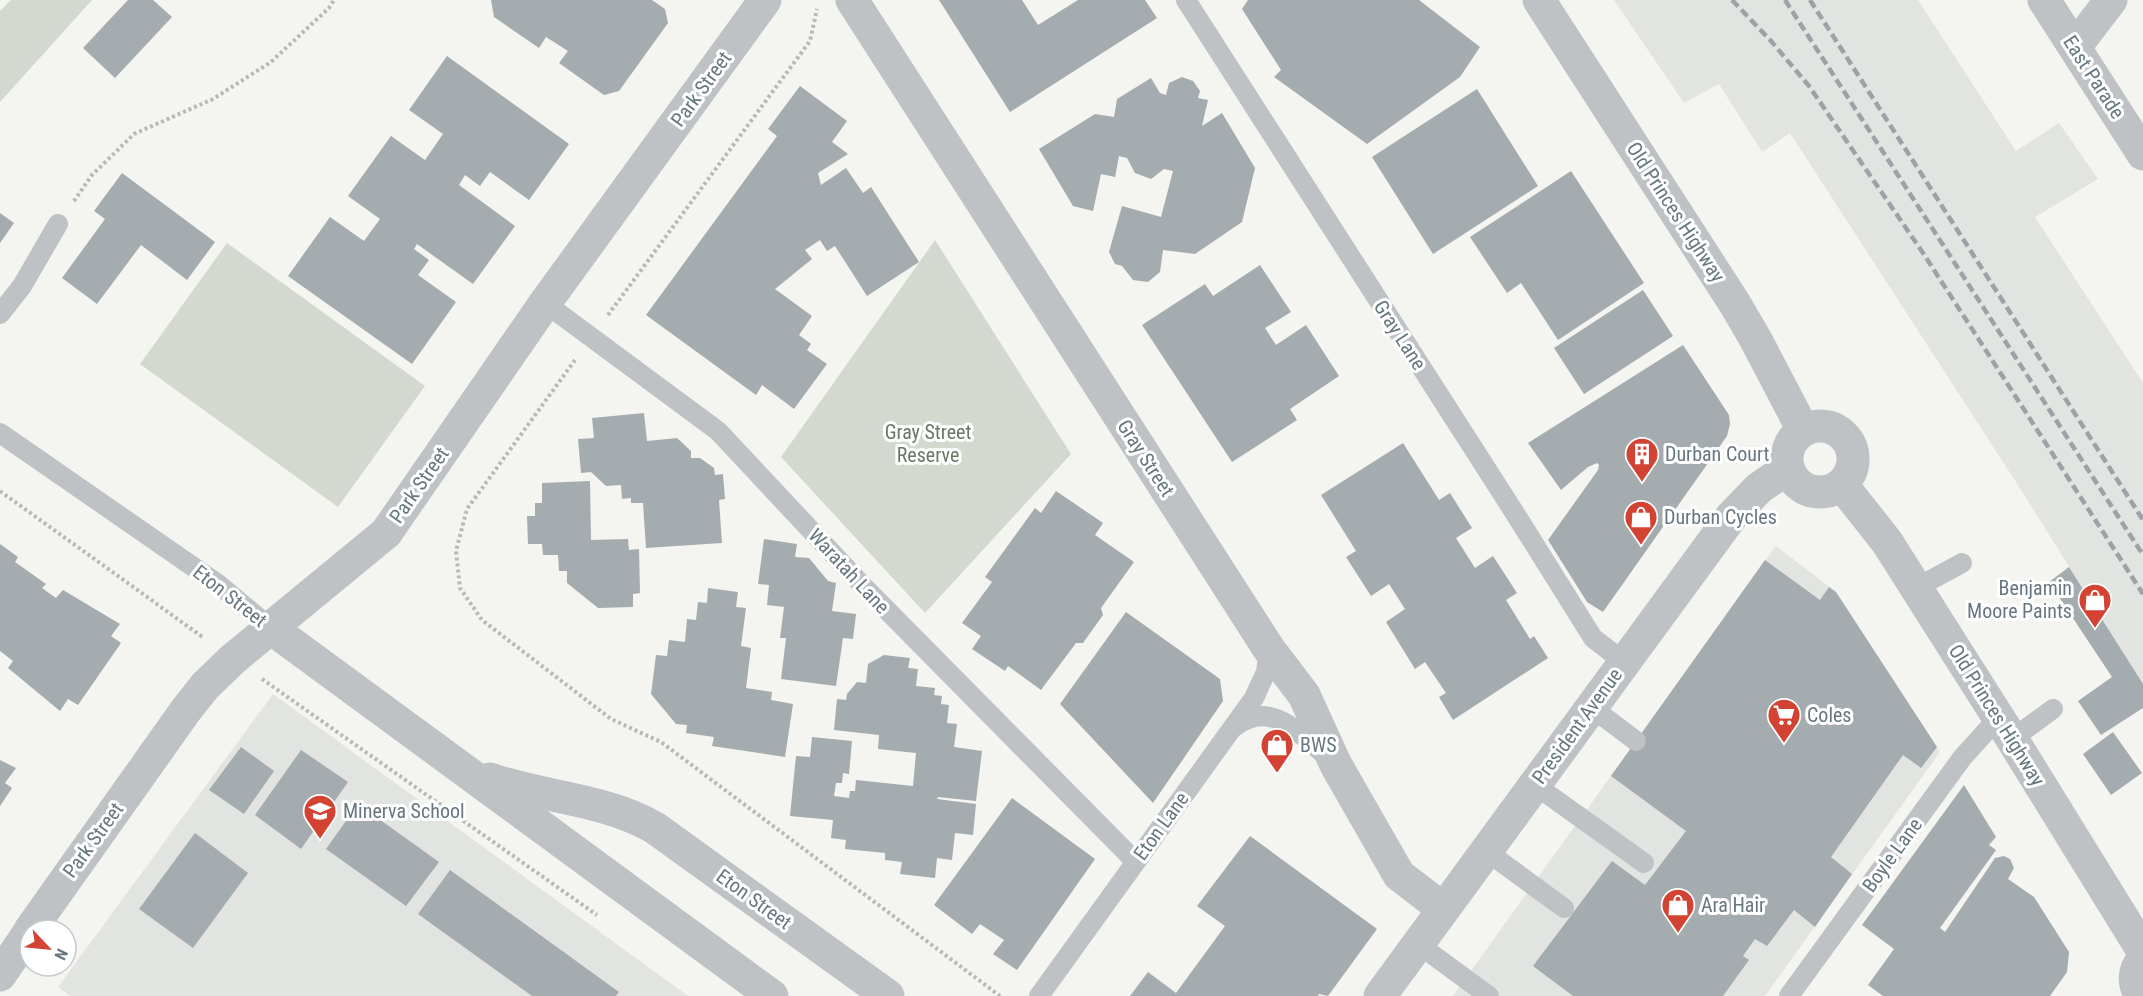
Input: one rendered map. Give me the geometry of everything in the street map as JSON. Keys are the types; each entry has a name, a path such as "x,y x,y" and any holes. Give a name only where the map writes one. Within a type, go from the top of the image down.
{"street":[{"name":"Park Street","path":"39,918 205,686 233,659 386,533 545,303 765,0"},
{"name":"Old Princes Highway","path":"1539,0 1735,304 1803,430"},
{"name":"East Parade","path":"2044,0 2143,154"},
{"path":"2075,47 2111,0"},
{"name":"Gray Street","path":"836,3 1269,649 1304,695 1336,765 1399,875 1442,908"},
{"path":"1815,426 1827,426 1838,431 1847,440 1852,451 1854,464 1850,475 1842,485 1830,492 1817,493 1804,489 1794,480 1788,468 1786,460 1794,438 1803,430 1815,426"},
{"name":"President Avenue","path":"1380,996 1442,908 1535,785 1731,516 1760,488 1788,468"},
{"name":"Old Princes Highway","path":"1842,485 1887,542 2006,728 2143,951"},
{"name":"Eton Street","path":"272,628 771,996"},
{"name":"Eton Street","path":"456,764 509,785 616,809 655,828 888,996"},
{"path":"587,861 584,847 593,824 603,815 616,809"},
{"name":"Park Street","path":"0,975 18,948"}],"lane":[{"name":"Gray Lane","path":"1186,0 1593,638 1624,662"},
{"path":"0,314 21,286 58,224"},
{"name":"Waratah Lane","path":"545,303 718,430 864,587 1135,861"},
{"name":"Eton Street","path":"0,433 218,584 272,628"},
{"path":"1916,588 1962,563"},
{"name":"Eton Lane","path":"1039,996 1261,686 1268,664 1269,649"},
{"path":"1591,707 1636,741"},
{"name":"Boyle Lane","path":"1789,996 1962,758 2006,728 2053,709"},
{"path":"1231,730 1249,717 1259,715 1275,718 1296,730 1336,765"},
{"path":"1535,785 1644,863"},
{"path":"1486,851 1564,908"},
{"path":"1418,944 1489,996"}],"path":[{"path":"58,224 92,175 134,134 213,99 271,62 329,8 334,0"},
{"path":"836,3 816,10 810,41 467,509 456,551 460,588 482,621 612,719 661,742 1000,996"},
{"path":"0,491 233,659 605,920"}],"shaded area":[{"path":"1614,0 1918,0 2016,151 2059,123 2098,179 2035,217 2143,383 2143,684 2016,482 1790,133 1762,152 1719,84 1684,103"},
{"path":"1776,546 1836,592 1940,752 1765,996 1453,996"},
{"name":"Minerva School","path":"273,694 688,996 70,996 58,987 65,978 78,978 78,960"}],"green space":[{"path":"11,0 92,0 0,102 0,11"},
{"name":"Gray Street Reserve","path":"935,240 1071,454 925,613 781,457"},
{"path":"227,243 425,386 338,507 140,364"}],"building":[{"path":"128,0 153,0 172,17 115,78 83,48"},
{"path":"491,0 652,0 665,9 668,23 619,91 604,95 559,63 568,51 546,37 539,48 494,17"},
{"path":"939,0 1022,0 1038,25 1078,0 1145,0 1157,18 1010,112"},
{"path":"1248,0 1419,0 1480,47 1460,77 1367,144 1274,77 1281,70 1242,9"},
{"path":"447,56 569,144 529,200 490,172 480,186 465,175 459,185 515,226 473,284 417,244 414,249 429,260 418,275 456,302 412,364 288,276 330,217 364,241 380,219 348,196 391,136 425,160 443,134 409,110"},
{"path":"1182,77 1193,81 1200,91 1198,98 1208,100 1202,126 1222,113 1255,168 1242,222 1195,254 1163,250 1160,272 1148,282 1133,280 1122,266 1115,264 1109,252 1122,206 1161,217 1173,171 1164,169 1151,179 1135,173 1127,158 1119,156 1115,177 1101,174 1093,211 1073,206 1039,149 1095,114 1114,117 1117,99 1151,78 1160,93 1166,95 1169,83"},
{"path":"800,86 847,121 832,142 848,154 818,173 821,185 846,168 863,193 871,187 919,262 867,296 835,246 827,251 820,240 805,250 812,259 775,289 812,316 799,335 811,344 807,350 827,364 794,409 762,385 756,395 646,315 777,136 768,129"},
{"path":"1477,89 1538,186 1433,254 1372,157"},
{"path":"1571,171 1644,283 1558,340 1521,283 1507,293 1470,237"},
{"path":"122,173 215,242 187,280 141,245 97,304 62,278 105,219 94,211"},
{"path":"0,213 14,223 0,243"},
{"path":"1260,265 1291,312 1265,328 1276,345 1306,325 1339,376 1290,409 1297,420 1232,462 1142,325 1205,284 1213,296"},
{"path":"1643,290 1673,336 1584,394 1554,348"},
{"name":"Durban Court","path":"1683,345 1729,415 1730,424 1727,436 1603,612 1587,602 1548,540 1598,470 1599,465 1597,463 1588,467 1561,490 1528,443"},
{"path":"644,413 647,441 677,438 691,451 691,458 700,458 714,468 715,475 723,474 725,499 719,500 722,543 646,548 643,503 631,503 631,498 622,499 621,485 606,486 591,472 581,473 578,439 594,438 592,418"},
{"path":"1403,443 1439,500 1450,493 1472,528 1456,538 1475,568 1493,556 1517,593 1506,600 1530,639 1534,636 1548,658 1453,720 1439,697 1446,693 1425,662 1415,669 1386,622 1405,609 1389,584 1371,596 1346,557 1356,551 1321,495"},
{"path":"590,481 591,540 628,539 629,550 639,549 640,593 633,594 633,607 598,608 567,583 567,571 559,571 558,555 543,555 542,544 528,544 527,516 535,516 535,503 542,503 542,483"},
{"path":"1056,491 1103,523 1095,535 1134,562 1101,608 1103,615 1083,643 1076,643 1041,690 1008,666 1005,671 972,649 981,636 962,623 992,582 985,577 1035,508 1041,513"},
{"path":"764,539 797,544 795,557 809,558 828,581 836,583 832,611 856,614 853,639 843,638 836,686 781,679 786,638 780,638 784,607 767,605 769,585 758,584"},
{"path":"0,544 18,557 15,562 46,584 42,588 56,598 63,590 120,624 111,636 121,643 78,705 68,699 60,711 8,668 13,661 0,651"},
{"name":"Coles","path":"1765,560 1820,600 1829,587 1836,592 1937,747 1921,768 1903,755 1831,857 1852,874 1815,927 1794,910 1767,946 1755,939 1743,956 1749,960 1723,996 1573,996 1533,966 1612,861 1645,885 1686,831 1611,776"},
{"name":"Benjamin Moore Paints","path":"2069,567 2143,684 2143,708 2101,735 2078,701 2112,677 2049,582"},
{"path":"708,588 738,592 736,607 746,608 741,646 751,648 746,688 772,692 771,700 793,704 785,757 712,746 714,737 686,733 687,725 676,724 651,694 656,655 667,656 669,640 685,642 687,619 696,620 698,602 707,603"},
{"path":"1126,612 1220,679 1223,701 1153,803 1060,704"},
{"path":"884,655 910,658 908,668 918,669 916,686 935,688 934,695 942,696 941,704 949,705 947,723 957,724 954,747 982,751 976,801 938,797 937,799 976,804 973,835 955,833 952,860 937,858 935,878 900,874 902,862 885,860 885,853 845,849 846,840 831,838 833,820 790,816 796,756 810,757 812,737 852,741 849,774 843,773 842,783 836,783 834,796 849,798 850,791 855,791 856,780 913,786 916,753 878,749 879,735 834,730 837,699 846,700 847,694 857,682 866,683 868,664"},
{"path":"2113,732 2142,773 2111,795 2083,754"},
{"path":"241,747 274,771 244,814 209,790"},
{"path":"301,750 348,782 301,849 255,815"},
{"path":"0,760 16,768 5,783 12,788 0,806"},
{"path":"1964,785 1996,837 1989,845 1996,850 1940,928 1945,932 1995,858 2004,856 2010,859 2014,868 2008,879 2034,897 2069,952 2067,972 2050,996 1883,996 1868,985 1894,949 1862,925"},
{"path":"1012,798 1095,859 1017,970 993,954 1004,940 980,924 972,934 934,905"},
{"path":"358,804 439,862 406,906 326,849"},
{"path":"195,833 248,873 193,948 139,909"},
{"path":"1250,836 1377,929 1328,996 1319,994 1318,996 1130,996 1148,972 1176,993 1225,926 1197,906"},
{"path":"450,870 619,992 616,996 532,996 418,914"}],"railway":[{"path":"1732,0 1809,86 1923,253 2143,594"},
{"path":"1785,0 2143,555"},
{"path":"1810,0 2143,520"}],"place":[{"name":"Durban Court","path":"1642,483"},
{"name":"Durban Cycles","path":"1641,546"},
{"name":"Benjamin Moore Paints","path":"2095,629"},
{"name":"Coles","path":"1784,744"},
{"name":"BWS","path":"1277,774"},
{"name":"Minerva School","path":"320,840"},
{"name":"Ara Hair","path":"1678,934"}]}
